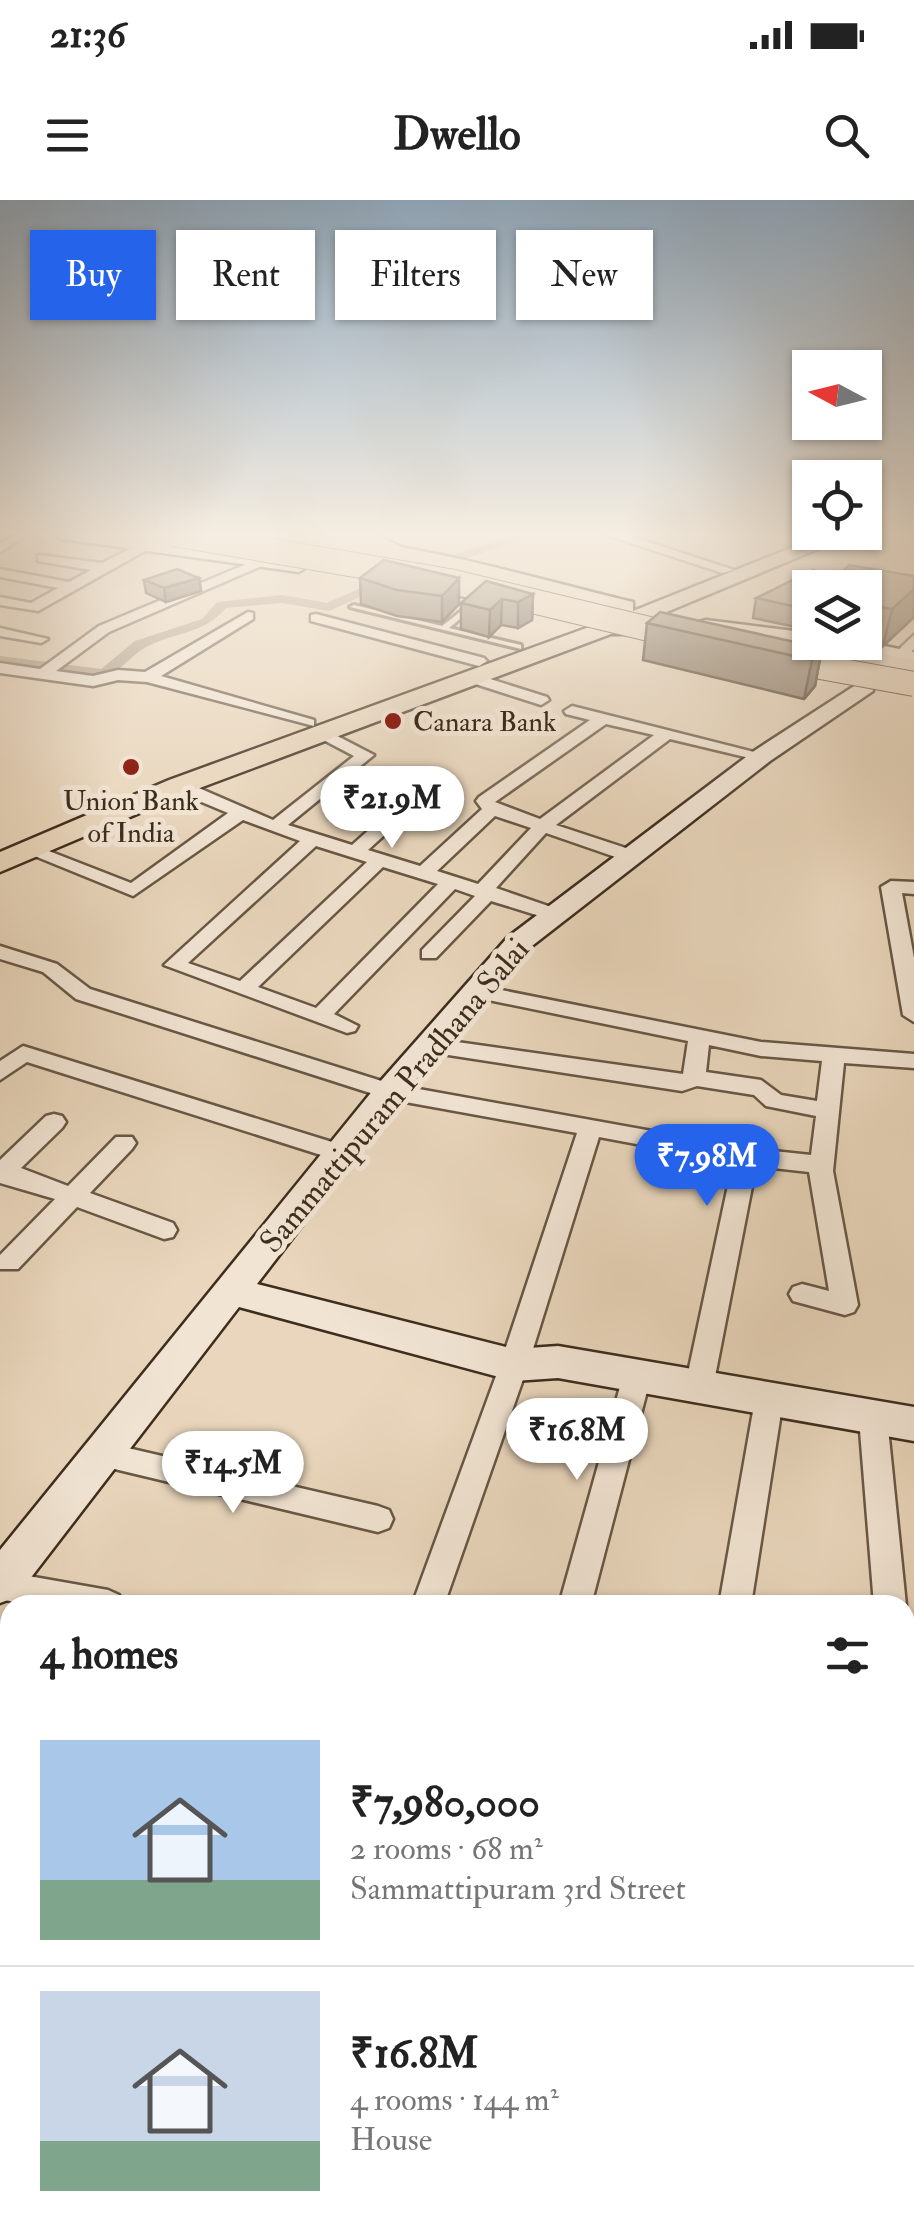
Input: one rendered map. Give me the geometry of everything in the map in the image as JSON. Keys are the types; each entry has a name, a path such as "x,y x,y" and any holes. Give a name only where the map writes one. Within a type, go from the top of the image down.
{"main road":[{"path":"474,669 558,629"},
{"path":"0,847 474,669 560,629"},
{"path":"639,629 723,653 914,694"},
{"path":"648,629 769,658 914,684"},
{"path":"684,629 914,676"},
{"path":"760,629 910,655"},
{"path":"0,863 314,728"}],"street":[{"path":"53,667 104,629"},
{"path":"148,677 227,629"},
{"path":"350,629 474,669 541,700"},
{"path":"756,629 792,636"},
{"path":"0,632 41,638"},
{"path":"882,651 910,655"},
{"path":"0,668 53,667 93,680 118,675 148,677 314,728 366,755 275,827"},
{"path":"0,684 23,670"},
{"name":"Sammattipuram Pradhana Salai","path":"0,1584 388,1092 518,943 762,756 864,686"},
{"path":"572,711 762,756"},
{"path":"603,719 485,801 492,809 630,856"},
{"path":"429,954 543,826 666,734"},
{"path":"179,786 275,827 553,914"},
{"path":"424,873 492,809"},
{"path":"29,850 133,890 240,814"},
{"path":"355,852 396,815"},
{"path":"313,839 174,965 347,1026"},
{"path":"244,990 380,860"},
{"path":"320,1016 450,882"},
{"path":"914,888 891,886 909,942 914,1015"},
{"path":"0,952 50,968 84,994 388,1092 590,1130 822,1165"},
{"path":"476,991 760,1050 914,1061"},
{"path":"694,1078 699,1037"},
{"path":"0,1044 340,1153"},
{"path":"429,1045 682,1084 694,1078 761,1088 774,1101 828,1111"},
{"path":"0,1073 23,1053"},
{"path":"802,1294 845,1305 822,1165 834,1055"},
{"path":"54,1122 1,1172 164,1230"},
{"path":"432,1595 514,1365 590,1130"},
{"path":"9,1262 124,1144"},
{"path":"699,1388 746,1156"},
{"path":"231,1291 514,1365 558,1362 914,1424"},
{"path":"578,1595 637,1376"},
{"path":"737,1595 769,1400"},
{"path":"873,1418 889,1595"},
{"path":"102,1454 378,1519"},
{"path":"0,1584 57,1595"}],"lane":[{"path":"449,629 518,647"}],"building":[{"path":"674,629 737,629 792,641 792,656"}],"waterway":[{"path":"0,660 102,673 112,670 140,644 185,629"}],"place":[{"name":"Canara Bank","path":"393,721"},
{"name":"Union Bank of India","path":"131,767"}]}
